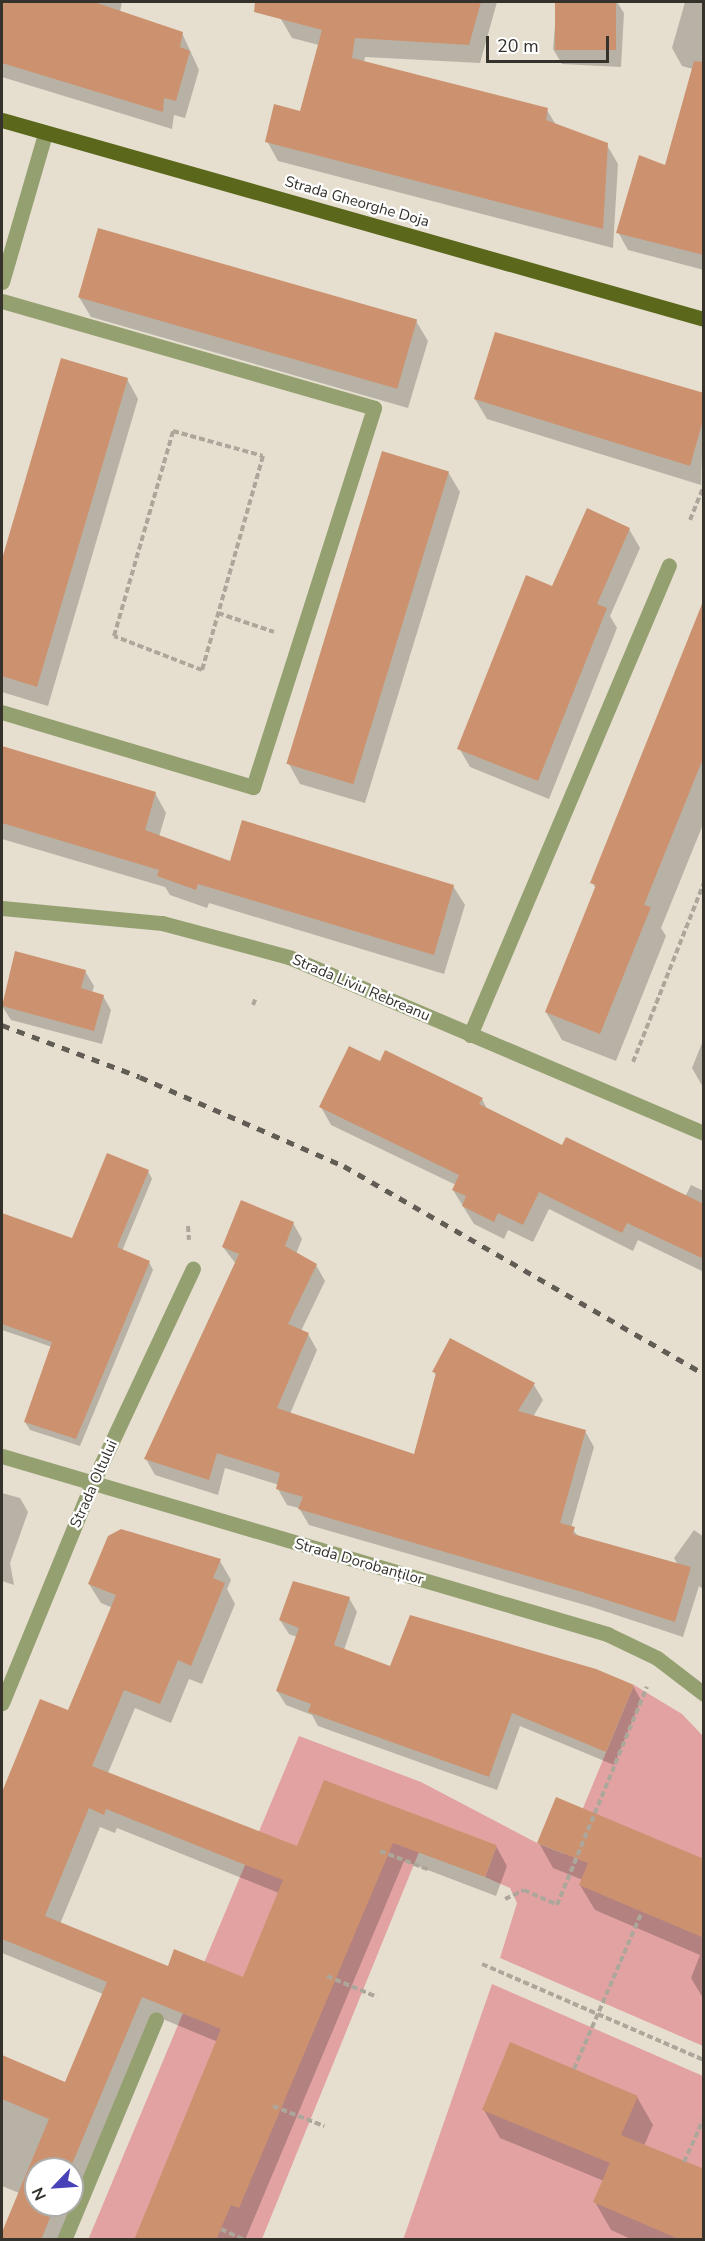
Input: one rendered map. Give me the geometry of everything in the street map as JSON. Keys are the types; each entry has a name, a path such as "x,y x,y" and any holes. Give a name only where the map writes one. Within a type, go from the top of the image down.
{"main road":[{"name":"Strada Gheorghe Doja","path":"2,120 704,319"}],"street":[{"path":"2,282 45,134"},
{"path":"2,301 374,408 254,787 2,712"},
{"path":"470,1035 669,565"},
{"name":"Strada Liviu Rebreanu","path":"2,908 162,922 289,957 704,1133"},
{"name":"Strada Oltului","path":"2,1703 92,1484 193,1268"},
{"name":"Strada Dorobanților","path":"2,1456 607,1634 657,1658 704,1694"},
{"path":"64,2240 156,2019"}],"path":[{"path":"173,431 264,456 218,613 202,670 114,636 173,431"},
{"path":"690,520 704,485"},
{"path":"218,613 300,641"},
{"path":"633,1062 704,883"},
{"path":"253,1005 255,997"},
{"path":"505,1899 524,1890 557,1905 650,1678"},
{"path":"380,1851 430,1870"},
{"path":"574,2069 642,1912"},
{"path":"482,1964 704,2060"},
{"path":"327,1976 377,1997"},
{"path":"273,2106 324,2126"},
{"path":"684,2162 704,2118"},
{"path":"221,2229 245,2240"}],"shaded area":[{"path":"634,1685 682,1714 703,1736 703,2046 500,1958 517,1903 510,1888 485,1877 497,1845 443,1825 431,1857 419,1852 262,2239 88,2240 299,1736 421,1782 537,1843 564,1854"},
{"path":"492,1984 703,2076 703,2239 403,2240"}],"building":[{"path":"2,2 94,2 183,32 180,47 190,51 176,101 164,98 163,112 2,63"},
{"path":"255,2 481,2 469,45 355,38 352,58 548,108 546,120 608,143 603,229 265,142 274,104 300,111 322,30 254,12"},
{"path":"555,2 616,2 616,50 555,50"},
{"path":"694,61 704,62 704,255 616,233 639,155 665,165"},
{"path":"98,228 417,320 397,389 78,297"},
{"path":"495,332 704,393 704,417 690,466 474,399"},
{"path":"61,358 128,378 37,687 2,676 2,559"},
{"path":"382,451 449,471 353,784 286,764"},
{"path":"587,508 630,528 597,604 607,608 538,781 457,749 526,575 552,586"},
{"path":"702,604 704,756 644,905 651,907 600,1034 545,1012 596,885 590,883"},
{"path":"2,746 156,792 145,830 230,861 242,820 454,885 434,955 198,884 196,890 157,876 159,870 2,823"},
{"path":"15,951 86,970 81,988 104,995 94,1031 2,1006"},
{"path":"349,1046 380,1061 385,1050 483,1098 479,1104 562,1145 566,1137 704,1204 704,1259 627,1223 622,1233 539,1192 523,1225 498,1213 494,1222 462,1206 466,1196 452,1190 459,1175 319,1107"},
{"path":"107,1153 149,1170 117,1247 150,1261 76,1439 24,1422 52,1342 2,1324 2,1213 72,1238"},
{"path":"241,1200 294,1222 285,1246 317,1264 288,1324 309,1333 277,1408 414,1454 436,1373 432,1372 450,1338 535,1383 518,1411 586,1430 560,1523 575,1527 573,1534 691,1567 675,1622 582,1592 298,1509 303,1497 276,1489 280,1473 217,1453 209,1480 144,1459 239,1254 222,1247"},
{"path":"121,1529 221,1559 213,1578 225,1583 191,1666 178,1660 160,1704 124,1690 92,1766 297,1846 324,1780 497,1845 485,1877 393,1843 239,2208 231,2205 216,2240 134,2240 221,2029 142,1997 75,2157 33,2157 49,2119 2,2099 2,2055 65,2082 107,1982 2,1939 2,1792 40,1699 68,1710 116,1595 88,1584 108,1536","holes":["89,1808 104,1815 106,1809 283,1880 243,1977 174,1949 168,1966 45,1916"]},
{"path":"293,1581 350,1597 334,1645 390,1666 410,1615 596,1669 634,1685 606,1752 512,1713 489,1777 308,1712 311,1704 276,1691 299,1628 279,1620"},
{"path":"556,1797 704,1859 704,1938 579,1885 588,1863 537,1843"},
{"path":"510,2042 638,2096 621,2135 704,2169 704,2240 681,2240 593,2202 610,2163 482,2110"},
{"path":"24,2179 24,2217 50,2217 41,2240 2,2240 2,2232"}],"railway":[{"path":"2,1025 140,1077 344,1166 704,1374"}]}
